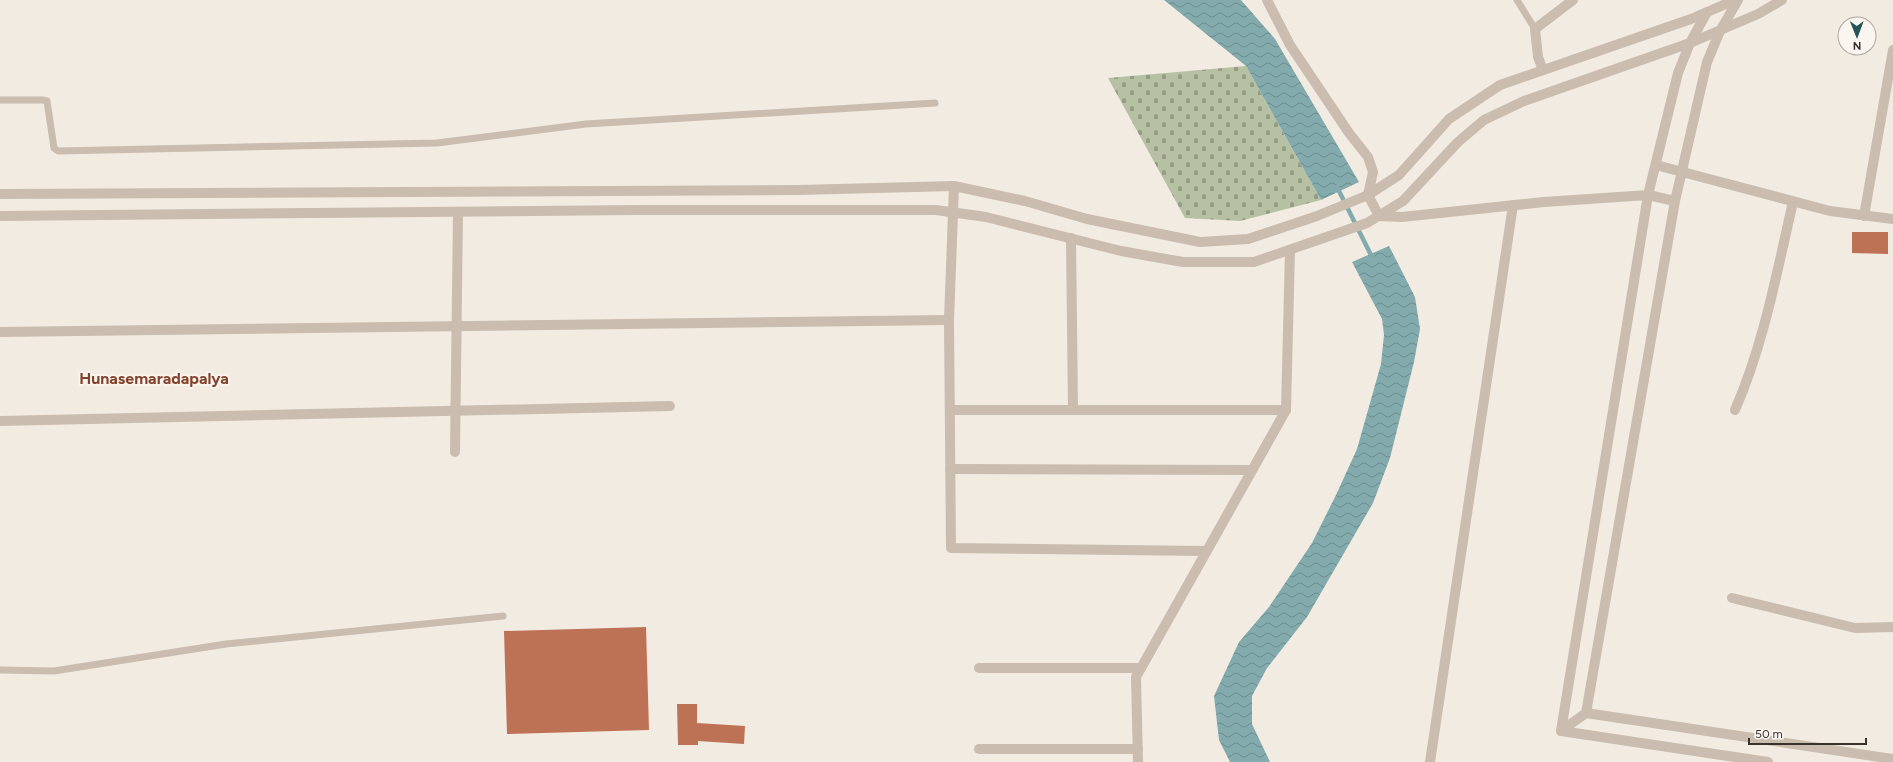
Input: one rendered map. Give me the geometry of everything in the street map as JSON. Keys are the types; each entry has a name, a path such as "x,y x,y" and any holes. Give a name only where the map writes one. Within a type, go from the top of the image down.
{"street":[{"path":"1267,0 1290,45 1349,133 1368,156 1373,172 1368,195 1379,216"},
{"path":"1543,70 1534,40 1534,29 1573,0"},
{"path":"0,194 798,190 954,186 1025,201 1087,219 1200,242 1248,239 1368,195 1399,175 1449,119 1500,85 1707,12 1735,0"},
{"path":"1586,713 1681,172 1705,68 1720,31 1738,0"},
{"path":"0,216 636,210 936,210 986,217 1121,251 1183,262 1254,262 1358,226 1379,216 1403,201 1458,142 1484,120 1524,101 1690,43 1720,31 1737,22 1758,14 1782,0"},
{"path":"1560,731 1648,195 1678,73 1690,43 1707,12"},
{"path":"1864,216 1893,50"},
{"path":"1656,165 1830,211 1893,219"},
{"path":"954,186 949,320 951,548 1205,551"},
{"path":"1379,216 1402,217 1513,205 1648,195 1675,201"},
{"path":"1735,410 1748,375 1766,317 1793,202"},
{"path":"1430,762 1513,205"},
{"path":"455,452 458,212"},
{"path":"1071,238 1073,410"},
{"path":"1138,762 1136,677 1205,551 1286,410 1290,250"},
{"path":"0,332 949,320"},
{"path":"0,421 670,406"},
{"path":"950,410 1286,410"},
{"path":"950,469 1252,470"},
{"path":"1732,598 1855,628 1893,627"},
{"path":"979,668 1141,668"},
{"path":"1560,731 1586,713 1893,759"},
{"path":"1560,731 1768,762"},
{"path":"979,749 1138,749"}],"lane":[{"path":"1517,0 1534,29"},
{"path":"0,100 47,101 54,148 58,151 437,143 586,124 935,103"},
{"path":"0,670 61,671 226,644 503,616"}],"green space":[{"path":"1246,66 1321,200 1240,221 1185,218 1108,78"}],"water":[{"path":"1164,0 1241,0 1275,39 1359,182 1321,200 1246,66"},
{"path":"1389,246 1415,297 1420,329 1414,362 1390,458 1373,503 1307,617 1267,668 1252,696 1252,724 1270,762 1230,762 1219,740 1214,696 1239,642 1269,607 1312,543 1357,449 1381,364 1384,335 1382,319 1352,262"}],"building":[{"path":"1852,232 1888,232 1888,254 1852,253"},
{"path":"646,627 649,730 507,734 504,631"},
{"path":"677,704 697,704 697,723 745,726 744,744 698,741 698,745 678,745"}],"waterway":[{"path":"1337,187 1373,259"}],"district":[{"name":"Hunasemaradapalya","path":"154,378"}]}
